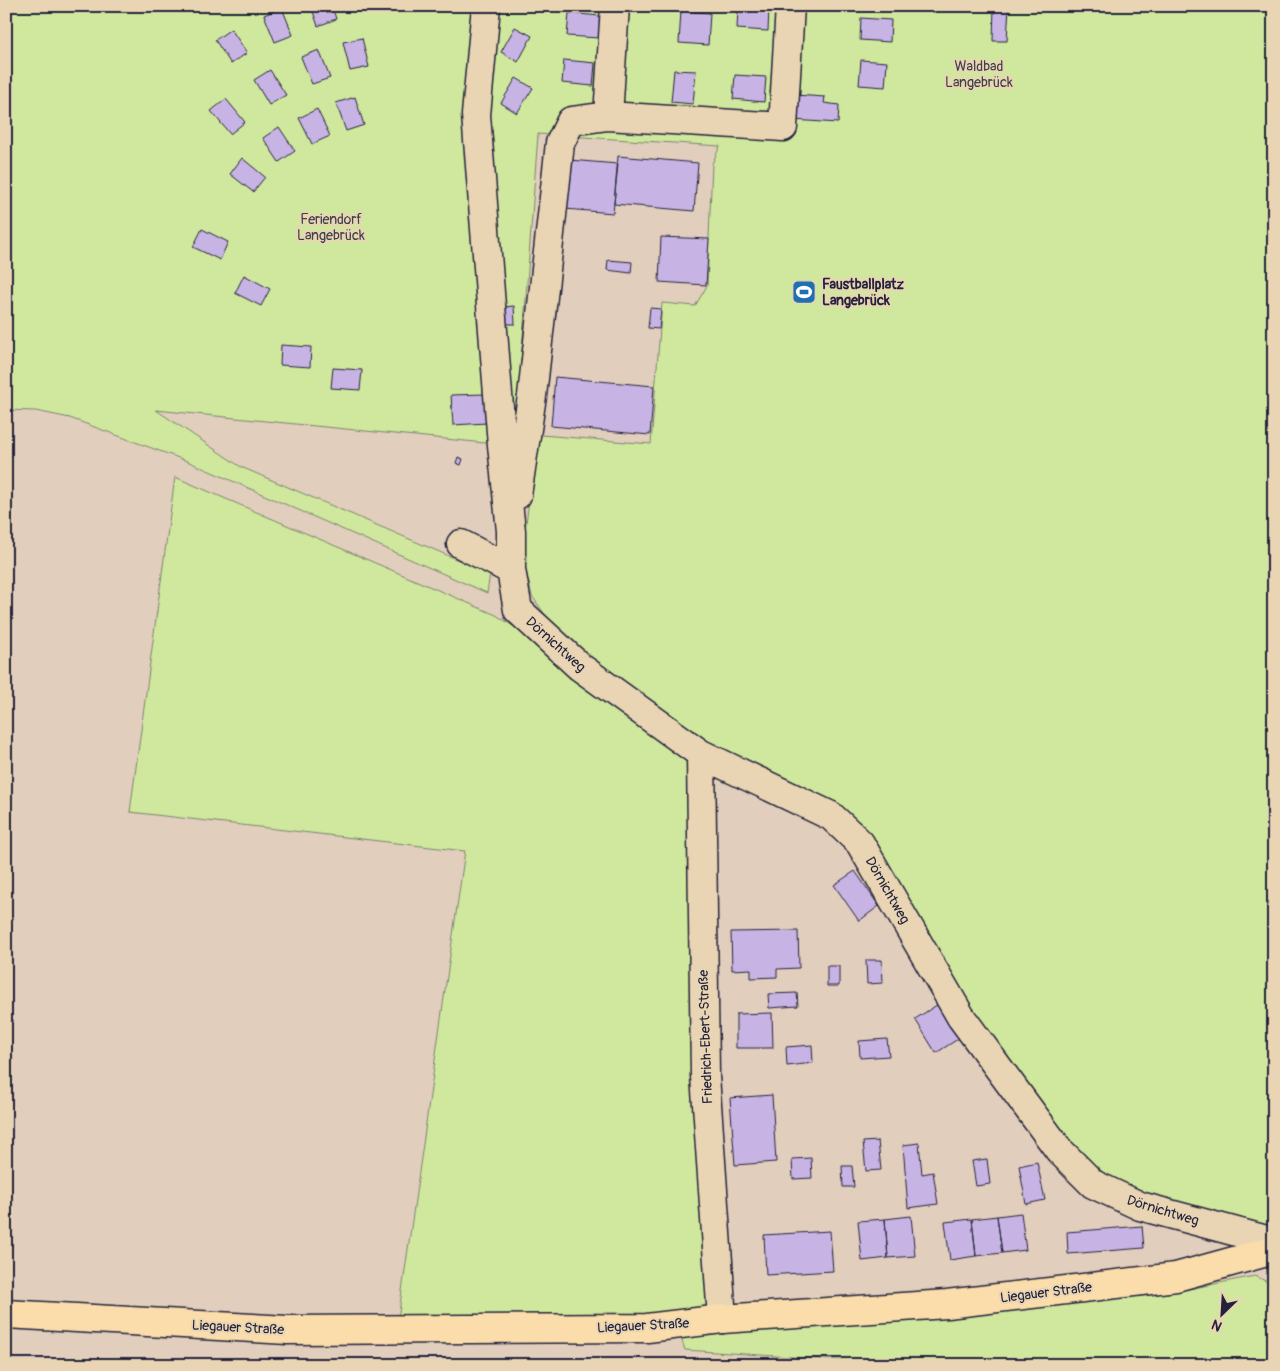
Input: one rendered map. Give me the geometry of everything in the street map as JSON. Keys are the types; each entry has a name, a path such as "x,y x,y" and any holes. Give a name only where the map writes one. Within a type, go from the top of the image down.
{"main road":[{"name":"Liegauer Straße","path":"6,1314 287,1330 647,1328 722,1319 948,1304 1176,1277 1274,1250"}],"street":[{"path":"486,6 476,115 502,445 511,531"},
{"path":"608,116 615,6"},
{"path":"511,531 532,396 560,143 571,121 608,116 782,127 790,6"},
{"name":"Dörnichtweg","path":"511,531 511,570 518,610 580,667 701,754 831,816 860,844 961,1017 1059,1150 1093,1184 1140,1206 1274,1242"},
{"path":"461,544 511,570"},
{"name":"Friedrich-Ebert-Straße","path":"701,754 705,1076 722,1319"}],"green space":[{"path":"6,6 1274,6 1274,1228 1264,1231 1125,1188 1068,1148 943,979 885,862 691,738 583,656 553,626 532,596 522,553 535,456 541,435 651,444 662,303 695,306 707,286 712,164 720,146 538,134 515,446 156,410 241,467 463,562 491,567 487,593 187,461 70,418 36,411 6,410"},
{"path":"175,477 496,615 539,643 667,742 692,768 714,1308 591,1318 398,1319 465,851 130,812"},
{"path":"1255,1276 1274,1285 1274,1365 912,1365 685,1350 680,1335 939,1319 1174,1292"}],"building":[{"path":"311,6 332,6 336,19 318,26"},
{"path":"356,6 376,6 357,11"},
{"path":"994,6 1009,6 1007,41 993,41"},
{"path":"738,7 769,8 768,31 737,29"},
{"path":"282,8 293,35 275,42 264,15"},
{"path":"681,11 710,13 708,45 679,43"},
{"path":"569,13 600,16 599,38 567,36"},
{"path":"861,18 891,20 890,42 860,40"},
{"path":"515,27 532,36 518,62 501,52"},
{"path":"231,29 247,53 231,64 215,40"},
{"path":"362,38 369,67 350,71 343,42"},
{"path":"319,50 330,78 312,84 301,57"},
{"path":"564,60 595,63 593,86 562,83"},
{"path":"861,60 887,62 885,87 859,85"},
{"path":"270,70 286,95 269,105 254,80"},
{"path":"674,70 696,71 693,104 671,102"},
{"path":"735,75 766,77 764,102 733,99"},
{"path":"516,78 533,88 517,113 501,103"},
{"path":"795,95 825,97 824,103 839,105 838,123 793,120"},
{"path":"355,97 364,125 346,131 336,103"},
{"path":"226,99 245,122 230,134 211,111"},
{"path":"317,109 330,136 312,144 299,118"},
{"path":"279,127 295,151 279,162 263,138"},
{"path":"618,156 698,163 694,211 614,204"},
{"path":"242,158 265,177 253,192 230,174"},
{"path":"569,160 618,164 613,213 565,209"},
{"path":"202,229 228,242 220,260 193,247"},
{"path":"661,237 709,239 706,285 659,282"},
{"path":"608,260 632,262 631,273 607,270"},
{"path":"244,275 270,289 261,306 235,293"},
{"path":"514,306 515,324 504,324 503,307"},
{"path":"650,308 661,309 659,329 648,328"},
{"path":"281,345 311,347 310,367 280,365"},
{"path":"333,368 362,370 360,390 331,388"},
{"path":"555,377 654,386 650,435 551,426"},
{"path":"485,394 487,423 453,425 451,395"},
{"path":"458,457 463,459 461,465 456,463"},
{"path":"855,871 879,906 859,921 834,885"},
{"path":"798,931 799,968 777,969 777,977 751,978 751,969 732,970 731,932"},
{"path":"866,960 882,960 883,983 867,984"},
{"path":"827,966 839,966 839,986 827,986"},
{"path":"797,993 798,1006 769,1008 768,994"},
{"path":"940,1003 961,1037 936,1053 915,1019"},
{"path":"772,1013 773,1048 736,1048 736,1014"},
{"path":"887,1039 889,1056 860,1058 859,1041"},
{"path":"812,1045 813,1063 787,1066 786,1047"},
{"path":"772,1095 776,1162 735,1165 730,1098"},
{"path":"878,1141 881,1170 866,1171 863,1142"},
{"path":"919,1143 922,1174 933,1172 938,1204 908,1208 903,1145"},
{"path":"811,1158 812,1178 793,1179 792,1159"},
{"path":"987,1159 990,1184 976,1186 972,1161"},
{"path":"1037,1162 1045,1200 1026,1204 1019,1166"},
{"path":"842,1166 852,1166 854,1187 843,1187"},
{"path":"1021,1213 1026,1250 1002,1253 997,1216"},
{"path":"911,1216 915,1256 888,1258 885,1219"},
{"path":"997,1216 1002,1253 976,1256 972,1219"},
{"path":"885,1219 888,1258 862,1261 858,1221"},
{"path":"972,1219 976,1256 950,1260 945,1222"},
{"path":"1142,1226 1144,1248 1068,1254 1067,1232"},
{"path":"830,1231 833,1271 766,1275 764,1235"}],"place":[{"name":"Faustballplatz Langebrück","path":"804,292"}],"park label":[{"name":"Waldbad Langebrück","path":"979,74"},
{"name":"Feriendorf Langebrück","path":"331,227"}]}
